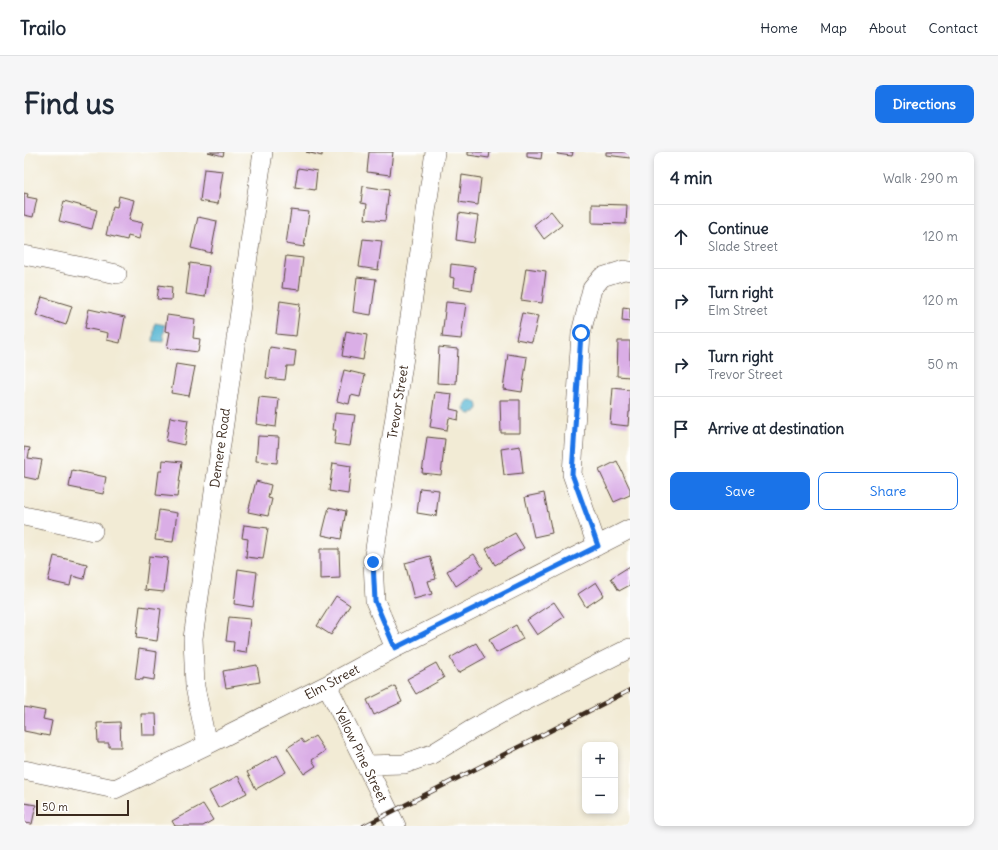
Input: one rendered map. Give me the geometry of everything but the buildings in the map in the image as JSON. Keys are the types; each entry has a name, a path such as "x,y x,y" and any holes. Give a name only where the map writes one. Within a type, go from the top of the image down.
{"street":[{"name":"Demere Road","path":"207,745 195,686 193,638 263,152"},
{"name":"Trevor Street","path":"395,648 375,601 373,562 435,152"},
{"path":"24,255 117,274"},
{"path":"598,546 572,474 581,333 592,289 602,277 624,270 630,271"},
{"path":"24,516 93,531"},
{"name":"Elm Street","path":"24,770 115,789 327,685 395,648 630,529"},
{"path":"366,765 404,764 432,754 509,709 630,648"},
{"name":"Yellow Pine Street","path":"327,685 396,826"}],"water":[{"path":"155,323 165,325 163,342 153,341"},
{"path":"471,400 476,402 478,407 476,412 471,414 466,412 464,407 466,402"}],"railway":[{"path":"364,826 630,690"}],"route":[{"path":"373,562 375,601 395,648 598,546 572,474 581,333"}]}
